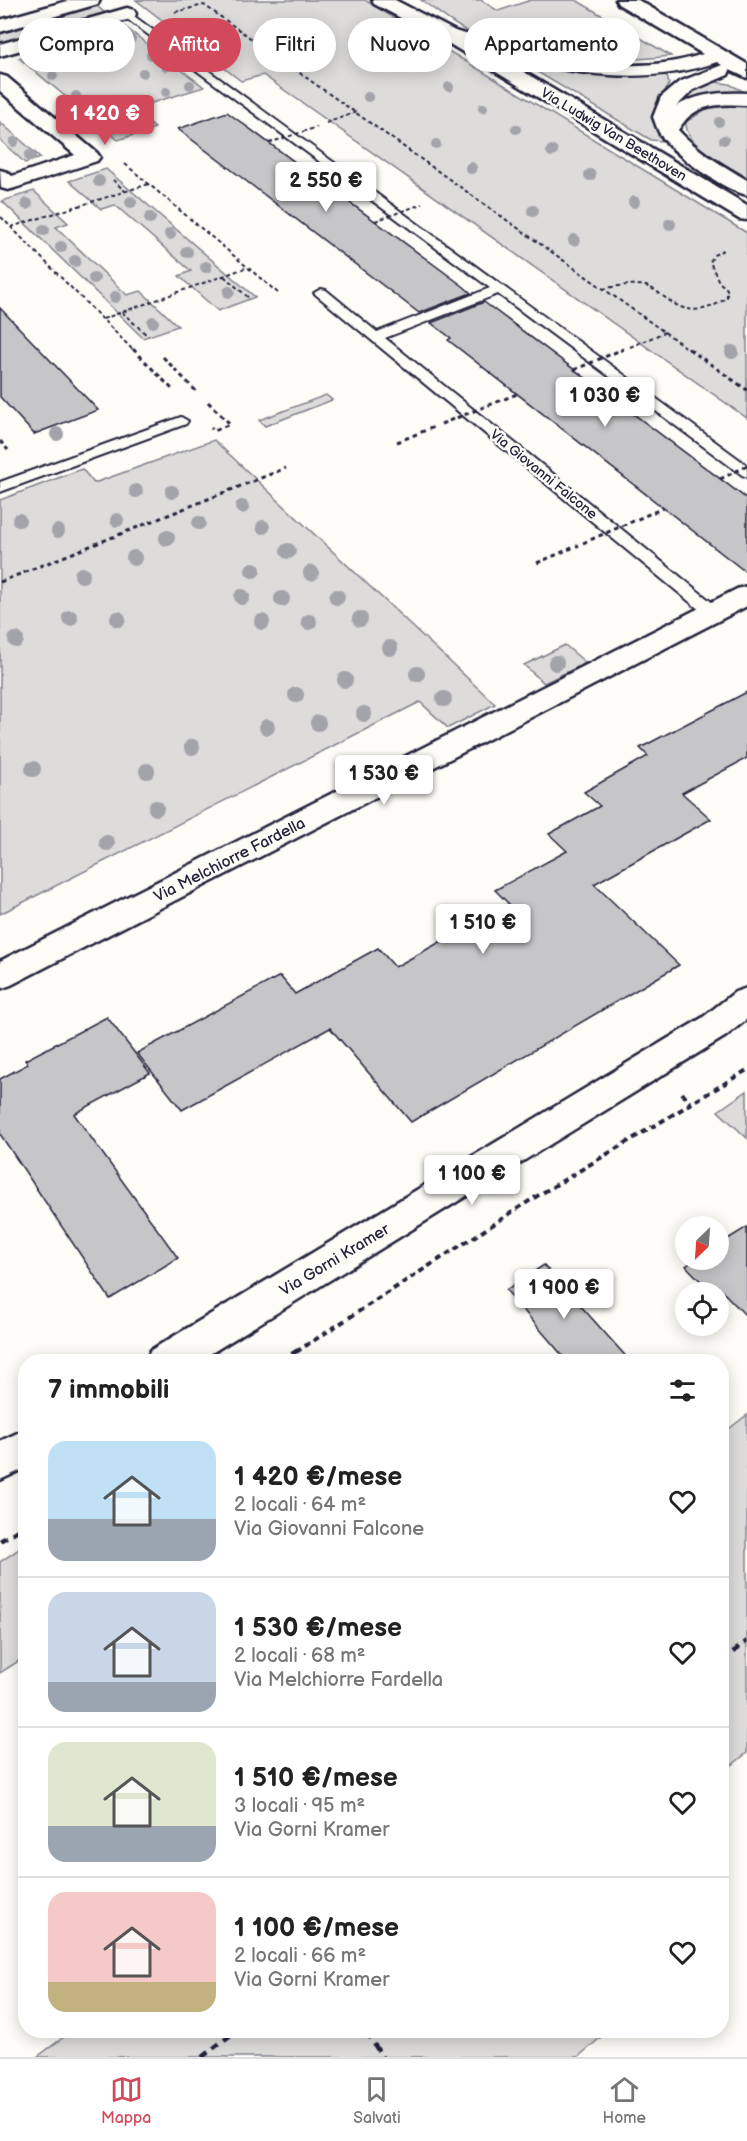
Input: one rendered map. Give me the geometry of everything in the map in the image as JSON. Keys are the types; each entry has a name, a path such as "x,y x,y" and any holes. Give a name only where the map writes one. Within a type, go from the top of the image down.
{"street":[{"path":"0,26 92,0"},
{"path":"109,0 131,17"},
{"name":"Via Ludwig Van Beethoven","path":"381,0 416,18"},
{"name":"Via Ludwig Van Beethoven","path":"404,0 425,18"},
{"path":"625,0 734,64"},
{"path":"0,50 131,17"},
{"name":"Via Ludwig Van Beethoven","path":"452,34 551,62 620,70 734,64"},
{"name":"Via Ludwig Van Beethoven","path":"452,38 747,214"},
{"name":"Via Ludwig Van Beethoven","path":"734,64 700,78 677,92 663,111 664,122 669,135 689,154 747,189"},
{"path":"0,81 90,158 8,184 0,176"},
{"name":"Via Ludwig Van Beethoven","path":"669,135 673,121 679,114 691,107 719,98 747,99"},
{"name":"Via Melchiorre Fardella","path":"0,976 747,595"},
{"name":"Via Gorni Kramer","path":"178,1354 704,1033 747,1001"},
{"path":"0,1462 18,1452"}],"lane":[{"path":"131,17 747,472"},
{"path":"375,337 500,289"},
{"name":"Via Giovanni Falcone","path":"321,293 713,612"},
{"path":"0,488 181,421"}],"path":[{"path":"131,17 204,5 747,390"},
{"path":"269,143 357,112"},
{"path":"121,160 278,293"},
{"path":"11,227 149,184"},
{"path":"375,221 422,204"},
{"path":"0,216 175,391 164,395"},
{"path":"603,289 621,285 645,286 659,291 680,307 707,309 719,304 727,297 727,289 716,277 711,262 714,255 725,249"},
{"path":"103,319 248,267"},
{"path":"224,276 250,299"},
{"path":"122,312 148,336"},
{"path":"574,370 665,332"},
{"path":"397,441 517,393"},
{"path":"0,441 9,452"},
{"path":"720,479 747,466"},
{"path":"0,582 286,468"},
{"path":"537,563 663,508"},
{"path":"292,1354 534,1198 747,1070"},
{"path":"0,1541 18,1530"},
{"path":"729,1655 747,1641"},
{"path":"202,2057 227,2038"},
{"path":"371,2038 382,2057"}],"shaded area":[{"path":"136,0 365,0 395,18 348,18 348,72 452,72 452,53 464,60 464,72 483,72 747,233 747,418 263,75 241,81 229,72 241,72 241,18 159,18"},
{"path":"421,0 481,0 498,11 531,0 576,0 607,18 464,18 464,29 452,22 452,18 446,18"},
{"path":"97,6 105,13 88,18 55,18"},
{"path":"18,29 18,38 0,43 0,34"},
{"path":"135,35 147,44 147,72 184,72 204,87 132,109 155,128 118,140 36,72 135,72"},
{"path":"640,38 671,56 640,58"},
{"path":"640,72 655,72 667,76 669,84 656,110 657,122 663,138 661,141 651,140 539,73"},
{"path":"709,81 729,84 745,92 703,96 685,102 687,91"},
{"path":"747,103 747,177 699,147 687,131 686,122 706,109"},
{"path":"0,122 41,158 25,163 0,140"},
{"path":"106,169 255,297 218,311 179,276 191,271 115,205 101,209 69,181"},
{"path":"34,191 68,223 56,227 127,295 141,291 178,326 143,338 2,201"},
{"path":"326,395 332,400 265,426 259,420"},
{"path":"214,440 495,704 448,728 420,702 0,914 0,500 82,469 94,483"},
{"path":"565,645 586,663 544,683 524,665"},
{"path":"747,1091 747,1138 718,1111"},
{"path":"747,1415 747,1753 729,1767 729,1429"},
{"path":"18,1550 18,1661 0,1673 0,1562"},
{"path":"63,2038 600,2038 578,2057 37,2057"}],"building":[{"path":"227,112 471,293 419,313 178,129"},
{"path":"484,302 747,499 747,573 448,340 451,338 431,323"},
{"path":"0,308 98,410 34,434 0,397"},
{"path":"747,692 747,758 682,793 711,819 594,884 679,965 411,1122 330,1028 182,1110 137,1053 280,976 295,994 378,948 395,967 509,904 495,890 567,851 549,834 600,806 584,792 648,756 640,748"},
{"path":"107,1017 150,1073 74,1114 178,1258 110,1299 0,1134 0,1079 28,1064 25,1060"},
{"path":"747,1227 747,1317 729,1298 729,1282 701,1282 690,1270 729,1270 729,1238"},
{"path":"544,1265 624,1354 561,1354 506,1290"}]}
